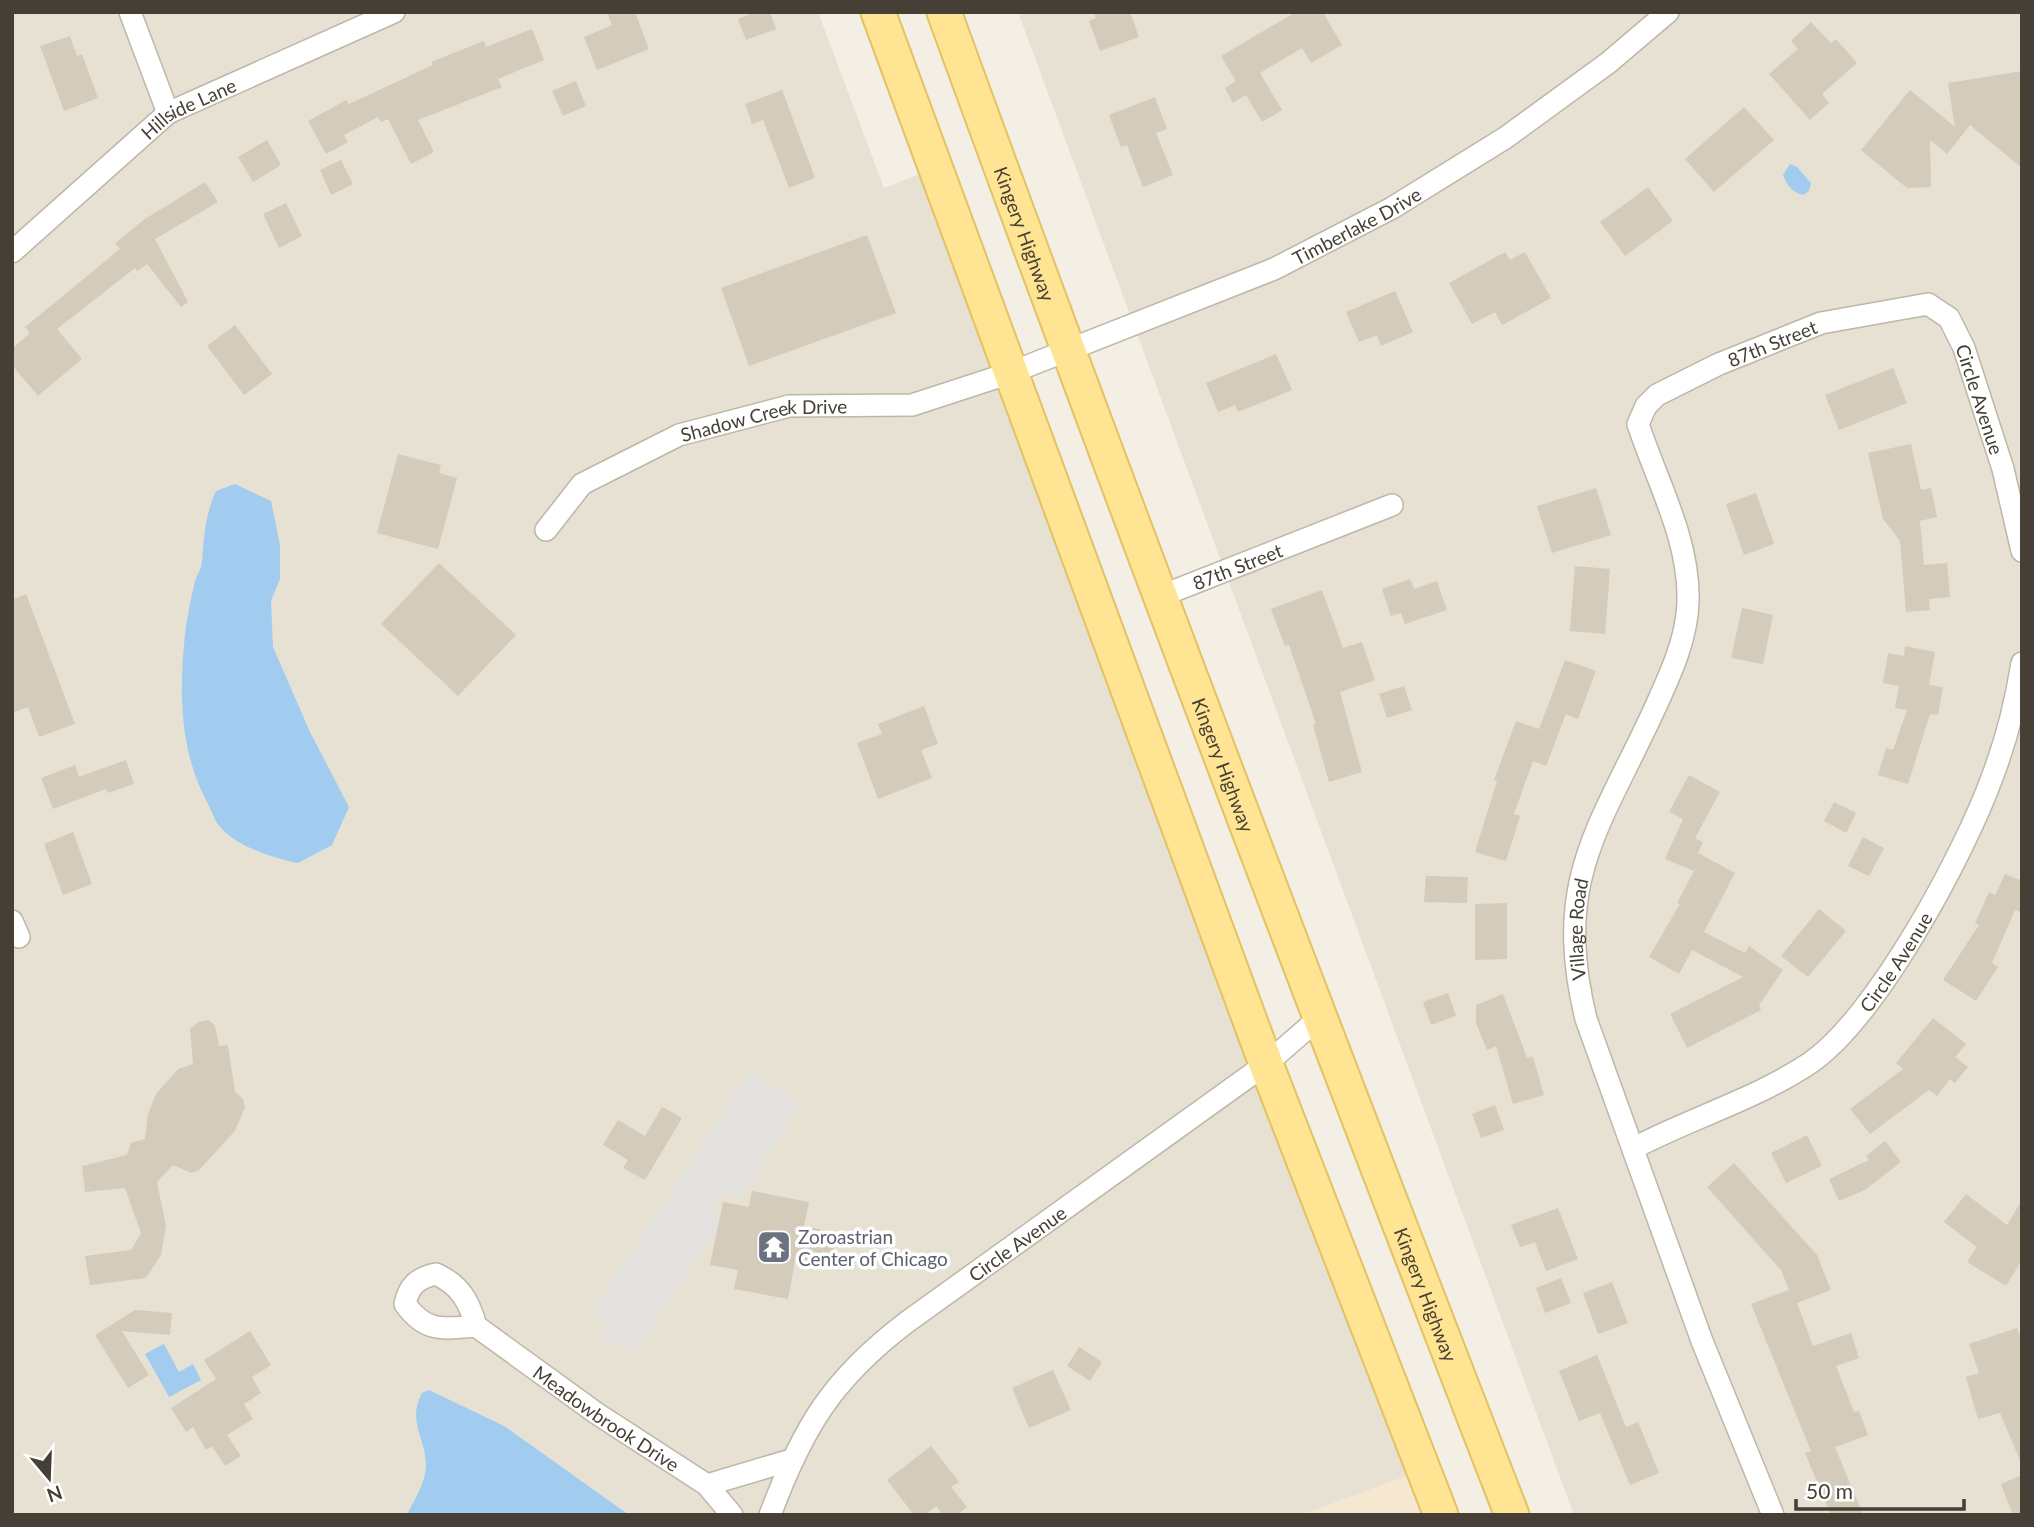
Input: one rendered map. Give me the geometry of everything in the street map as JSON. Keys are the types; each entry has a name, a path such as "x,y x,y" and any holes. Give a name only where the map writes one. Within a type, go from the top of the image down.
{"main road":[{"path":"878,12 1266,1064 1441,1515"},
{"name":"Kingery Highway","path":"944,12 1067,351 1319,1018 1512,1515"}],"street":[{"path":"130,12 168,113"},
{"name":"Hillside Lane","path":"12,252 168,113 394,12"},
{"name":"Timberlake Drive","path":"1010,373 1261,275 1392,208 1504,138 1608,63 1668,12"},
{"name":"87th Street","path":"1638,424 1646,406 1657,395 1719,364 1821,323 1928,304"},
{"name":"Circle Avenue","path":"1928,304 1948,318 1964,348 2003,469 2022,551"},
{"name":"Shadow Creek Drive","path":"546,530 582,484 679,435 789,407 912,405 1010,373"},
{"name":"Village Road","path":"1638,424 1685,557 1688,606 1670,677 1596,826 1579,879 1573,930 1576,972 1586,1019 1702,1341 1773,1515"},
{"name":"87th Street","path":"1161,596 1392,505"},
{"name":"Circle Avenue","path":"1634,1148 1680,1124 1769,1085 1811,1062 1841,1037 1871,999 1936,896 1993,776 2015,706 2022,663"},
{"name":"Circle Avenue","path":"770,1515 791,1460 836,1387 882,1341 1266,1064 1319,1018"},
{"name":"Meadowbrook Drive","path":"476,1326 596,1413 706,1485 732,1515"},
{"path":"706,1485 791,1460"}],"shaded area":[{"path":"12,12 818,12 884,188 922,173 1409,1475 1302,1515 12,1515"},
{"path":"1018,12 2022,12 2022,1515 1574,1515"},
{"path":"750,1071 801,1105 739,1200 723,1190 711,1208 724,1217 637,1349 603,1344 606,1325 594,1308"},
{"path":"1409,1475 1422,1515 1302,1515"}],"water":[{"path":"1790,164 1797,167 1811,183 1809,191 1803,195 1788,185 1783,175"},
{"path":"235,484 271,501 280,545 280,579 271,601 273,647 310,732 349,807 332,845 298,863 246,846 221,828 198,784 186,742 182,678 189,608 202,564 212,500 216,491"},
{"path":"164,1344 179,1372 193,1364 201,1380 169,1397 145,1354"},
{"path":"429,1390 504,1426 629,1515 407,1515 425,1474 425,1452 416,1415 422,1393"}],"building":[{"path":"607,12 635,12 649,49 597,70 584,37 612,25"},
{"path":"755,12 770,12 776,29 746,40 738,19"},
{"path":"1094,12 1130,12 1139,37 1100,51 1089,21 1096,18"},
{"path":"1296,12 1323,12 1342,45 1311,63 1302,48 1260,73 1282,110 1262,122 1246,95 1233,103 1225,88 1236,81 1221,56"},
{"path":"1811,22 1831,43 1836,39 1857,63 1822,94 1829,103 1810,120 1769,74 1798,49 1791,41"},
{"path":"532,29 544,60 498,79 502,87 418,120 434,152 411,164 388,119 381,122 378,117 344,135 348,142 326,154 308,121 346,100 349,104 433,65 431,62 484,41 486,47"},
{"path":"70,36 77,56 82,54 98,98 64,111 40,46"},
{"path":"2022,71 2022,168 1970,125 1947,154 1930,140 1931,187 1907,188 1861,150 1910,90 1955,127 1948,83"},
{"path":"576,81 586,106 563,116 552,91"},
{"path":"782,90 815,178 789,188 763,120 752,124 745,104"},
{"path":"1155,97 1167,129 1156,133 1173,175 1143,187 1127,145 1121,147 1109,115"},
{"path":"1744,107 1774,140 1714,192 1685,159"},
{"path":"267,140 281,165 253,182 238,157"},
{"path":"341,160 353,184 331,195 320,170"},
{"path":"205,182 218,202 155,239 188,302 181,307 147,264 137,271 135,268 57,329 82,359 38,396 12,365 12,349 30,333 25,327 120,249 115,243 145,219"},
{"path":"1648,187 1673,221 1625,256 1600,222"},
{"path":"286,203 302,236 279,248 263,214"},
{"path":"867,235 896,313 749,366 721,288"},
{"path":"1505,252 1510,260 1525,252 1551,298 1502,325 1495,312 1472,324 1449,283"},
{"path":"1395,291 1413,332 1381,346 1377,335 1359,342 1346,312"},
{"path":"235,325 272,374 244,395 207,346"},
{"path":"1276,354 1292,390 1238,412 1235,405 1218,412 1206,383"},
{"path":"1893,368 1907,403 1839,430 1825,395"},
{"path":"1911,444 1921,490 1931,488 1937,517 1920,521 1924,565 1947,563 1950,597 1929,599 1930,610 1906,612 1900,541 1883,519 1868,453"},
{"path":"398,454 441,465 439,473 457,478 438,549 377,533"},
{"path":"1596,488 1611,535 1552,553 1537,506"},
{"path":"1756,493 1774,544 1744,555 1726,504"},
{"path":"439,563 516,635 458,696 381,624"},
{"path":"1575,566 1610,569 1605,634 1570,631"},
{"path":"1410,579 1414,589 1437,581 1447,610 1405,624 1401,613 1391,616 1382,589"},
{"path":"1322,590 1343,648 1362,642 1375,680 1340,692 1362,772 1329,782 1313,725 1316,724 1289,645 1285,646 1271,609"},
{"path":"26,594 75,724 39,737 28,707 12,713 12,600"},
{"path":"1742,608 1773,615 1763,664 1731,658"},
{"path":"1905,646 1935,652 1929,685 1943,687 1938,715 1930,714 1908,784 1878,775 1886,748 1893,750 1907,710 1895,708 1899,686 1883,683 1888,653 1904,656"},
{"path":"1565,660 1596,671 1578,719 1566,714 1546,766 1533,761 1514,814 1520,816 1506,861 1475,852 1497,781 1494,780 1516,721 1539,729"},
{"path":"1404,686 1412,710 1387,718 1379,694"},
{"path":"924,706 938,744 921,750 932,778 878,799 857,743 882,734 878,724"},
{"path":"126,760 134,784 108,793 106,789 53,809 41,778 75,765 79,777"},
{"path":"1689,775 1720,792 1695,838 1703,842 1698,853 1735,873 1704,932 1745,953 1749,946 1783,970 1759,1005 1761,1010 1687,1048 1670,1014 1743,977 1692,950 1679,974 1649,957 1680,904 1677,903 1694,871 1665,859 1683,819 1669,812"},
{"path":"1834,802 1856,813 1846,833 1824,821"},
{"path":"73,832 92,884 63,895 44,844"},
{"path":"1863,837 1884,848 1869,876 1848,866"},
{"path":"2005,874 2022,881 2022,913 2015,910 1992,963 1998,967 1976,1001 1943,980 1979,925 1975,923 1989,892 1995,895"},
{"path":"1426,876 1468,877 1467,903 1424,902"},
{"path":"1507,903 1507,959 1475,960 1475,904"},
{"path":"1819,909 1846,931 1808,977 1781,956"},
{"path":"1448,993 1456,1016 1431,1025 1423,1002"},
{"path":"1503,994 1527,1058 1533,1057 1544,1095 1513,1104 1496,1046 1487,1050 1476,1023 1476,1005"},
{"path":"1933,1018 1966,1044 1955,1057 1968,1067 1955,1083 1950,1079 1937,1096 1929,1090 1870,1134 1850,1109 1903,1069 1896,1063"},
{"path":"209,1020 215,1026 219,1046 228,1045 235,1092 243,1099 245,1108 234,1132 199,1170 191,1173 173,1165 157,1182 166,1226 161,1255 146,1278 90,1285 85,1256 131,1250 141,1233 125,1188 85,1192 82,1166 127,1155 131,1143 145,1139 148,1114 156,1094 178,1069 193,1064 190,1029 198,1022"},
{"path":"1495,1105 1504,1130 1481,1138 1472,1114"},
{"path":"662,1107 682,1118 645,1180 623,1168 628,1160 603,1145 618,1120 645,1136"},
{"path":"1807,1135 1822,1166 1786,1183 1771,1153"},
{"path":"1885,1141 1901,1162 1865,1190 1839,1201 1829,1179 1869,1160 1866,1156"},
{"path":"1734,1163 1817,1255 1831,1290 1797,1303 1813,1346 1851,1333 1859,1358 1836,1366 1854,1412 1859,1411 1868,1435 1835,1447 1863,1515 1831,1515 1805,1453 1811,1451 1751,1304 1789,1290 1781,1270 1707,1187"},
{"name":"Zoroastrian Center of Chicago","path":"752,1191 809,1202 804,1226 837,1233 830,1268 795,1261 788,1299 734,1289 738,1270 710,1265 723,1202 749,1207"},
{"path":"1966,1194 2007,1225 2022,1200 2022,1260 2006,1286 1967,1262 1977,1247 1944,1222"},
{"path":"1558,1208 1578,1259 1546,1271 1535,1242 1520,1247 1511,1225"},
{"path":"1561,1278 1571,1303 1545,1313 1536,1288"},
{"path":"1612,1282 1628,1323 1598,1334 1583,1293"},
{"path":"135,1310 172,1313 170,1335 122,1331 149,1375 128,1388 95,1335"},
{"path":"2017,1328 2022,1342 2022,1465 2000,1413 1978,1419 1966,1377 1979,1373 1969,1344"},
{"path":"250,1331 271,1365 252,1377 261,1393 244,1404 253,1419 227,1435 241,1456 225,1466 212,1446 206,1450 193,1427 186,1432 171,1408 216,1379 204,1360"},
{"path":"1079,1347 1102,1362 1090,1381 1067,1366"},
{"path":"1597,1355 1626,1427 1638,1422 1659,1473 1630,1485 1600,1413 1579,1421 1559,1371"},
{"path":"1053,1370 1071,1410 1029,1428 1012,1388"},
{"path":"931,1446 959,1482 951,1487 967,1507 957,1515 943,1515 936,1506 925,1515 914,1515 887,1480"},
{"path":"2022,1475 2022,1515 2013,1515 2001,1484"}],"place":[{"name":"Zoroastrian Center of Chicago","path":"774,1247"}]}
